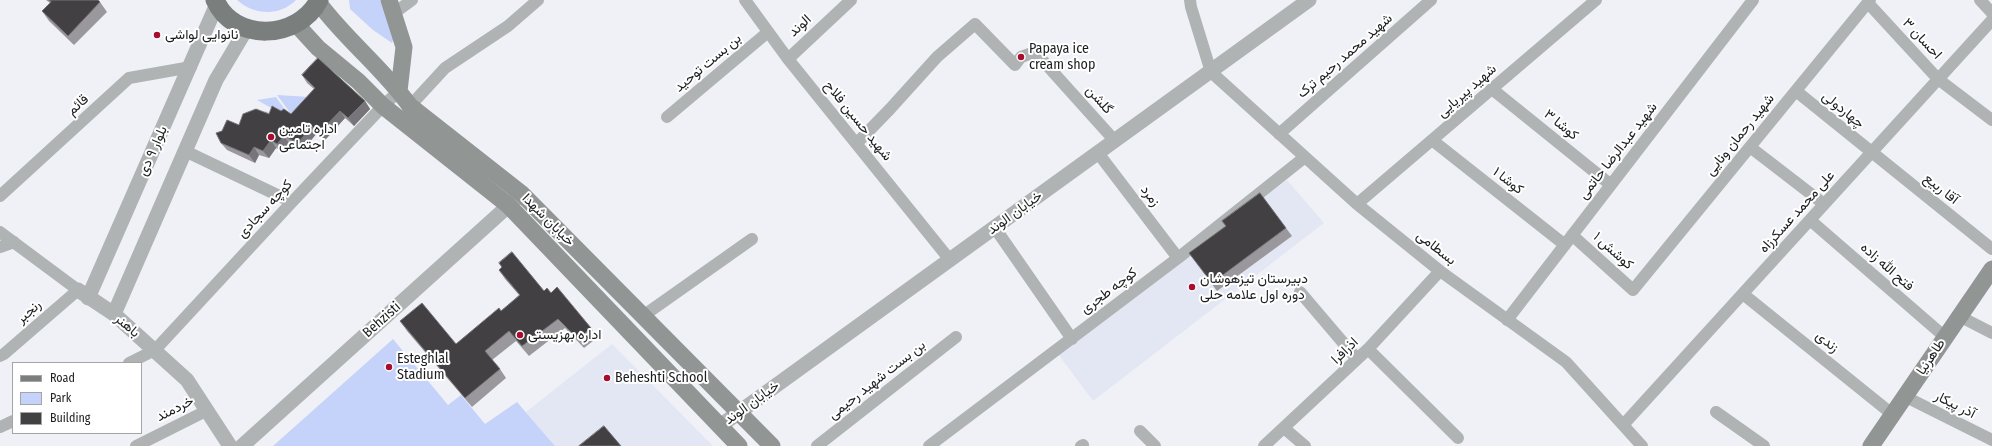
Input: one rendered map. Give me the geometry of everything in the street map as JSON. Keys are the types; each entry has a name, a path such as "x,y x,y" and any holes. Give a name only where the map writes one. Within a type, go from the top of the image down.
{"main road":[{"path":"216,2 225,14 247,28 269,31 280,30 296,24 309,14 318,1"},
{"name":"خیابان شهدا","path":"318,1 332,21 399,91 410,106 522,194 772,446"},
{"path":"391,7 404,47 399,91"},
{"name":"خیابان شهدا","path":"296,24 318,48 358,81 383,106 508,206 739,446"},
{"name":"طاهرنیا","path":"1873,445 1904,396 1992,268"}],"street":[{"path":"391,7 412,0"},
{"path":"410,106 445,68 508,26 538,0"},
{"name":"شهید حسین فلاح","path":"745,0 788,58 950,260"},
{"name":"الوند","path":"788,58 850,0"},
{"path":"1190,0 1211,72"},
{"name":"خیابان الوند","path":"720,426 1309,0"},
{"name":"شهید محمد رحیم ترک","path":"1278,134 1431,0"},
{"name":"شهید پیریایی","path":"1357,204 1596,0"},
{"name":"شهید عبدالرضا حاتمی","path":"1507,320 1753,0"},
{"path":"1980,0 1992,13"},
{"name":"احسان ۳","path":"1869,1 1938,79 1992,120"},
{"name":"شهید رحمان ونایی","path":"1633,290 1869,1"},
{"name":"بلوار ۹ دی","path":"83,294 191,66 216,2"},
{"name":"علی محمد عسکرزاه","path":"1624,424 1992,20"},
{"name":"گلشن","path":"857,143 937,57 975,24 1015,65 1021,57 1036,52 1114,141"},
{"name":"بلوار ۹ دی","path":"114,314 216,80 247,28"},
{"name":"بن بست توحید","path":"667,117 768,32"},
{"name":"قائم","path":"0,196 129,78 191,66"},
{"name":"بسطامی","path":"1211,72 1357,204 1440,271 1566,362 1624,424 1642,446"},
{"name":"کوشا ۳","path":"1492,89 1611,185"},
{"name":"چهاردولی","path":"1796,90 1872,152"},
{"name":"کوچه سجادی","path":"155,350 292,202 399,91"},
{"name":"کوشا ۱","path":"1432,140 1565,245"},
{"path":"1750,146 1824,204"},
{"path":"184,151 292,202"},
{"name":"آقا ربیع","path":"1872,152 1992,249"},
{"name":"زمرد","path":"1098,153 1178,258"},
{"name":"کوچه طجری","path":"929,446 1178,258 1305,157"},
{"name":"Behzisti","path":"242,446 522,194"},
{"name":"فتح الله زاده","path":"1810,220 1945,337"},
{"path":"995,228 1072,339"},
{"name":"باهنر","path":"0,232 83,294 114,314 155,350 186,380 230,446"},
{"name":"کوشش ۱","path":"1572,235 1633,290"},
{"path":"644,316 752,239"},
{"path":"0,247 14,242"},
{"name":"اذرافرا","path":"1264,446 1368,349 1440,271"},
{"path":"1300,292 1357,359"},
{"name":"رنجبر","path":"0,356 83,294"},
{"name":"زندی","path":"1742,294 1892,414"},
{"path":"1959,316 1992,333"},
{"name":"بن بست شهید رحیمی","path":"817,446 956,337"},
{"path":"1368,349 1458,438"},
{"path":"131,362 155,350"},
{"name":"آذر پیکار","path":"1904,396 1992,440"},
{"name":"خردمند","path":"136,446 206,411"},
{"path":"1716,412 1764,446"},
{"path":"0,427 12,421"},
{"path":"1284,428 1305,446"},
{"path":"1140,431 1155,446"}],"shaded area":[{"name":"دبیرستان تیزهوشان دوره اول علامه حلی","path":"1287,180 1324,223 1093,401 1055,350"},
{"name":"Beheshti School","path":"612,344 713,446 555,446 526,412"}],"green space":[{"path":"237,0 296,0 282,9 266,12 251,9"},
{"path":"349,0 380,0 394,37 392,43 373,30 350,9"},
{"path":"277,95 309,97 291,114"},
{"path":"276,97 288,114 273,118 263,114 265,111 270,113 273,109 257,100"},
{"name":"Esteghlal Stadium","path":"393,339 448,405 461,395 485,424 517,402 555,446 273,446"}],"building":[{"path":"49,0 98,0 100,2 68,36 42,11 51,2"},
{"path":"318,58 365,101 348,118 340,111 319,133 312,126 298,143 284,136 277,144 271,140 263,151 254,147 249,155 221,143 216,133 222,131 227,120 239,125 243,114 256,109 269,114 272,106 281,111 284,109 291,114 315,88 302,75"},
{"path":"1260,193 1286,228 1212,283 1189,253 1226,226 1222,221"},
{"name":"اداره بهزیستی","path":"512,252 544,291 547,288 551,293 557,287 591,328 578,339 558,319 522,346 509,331 485,351 500,369 465,398 400,321 422,303 456,344 499,308 501,311 520,295 499,270 502,267 499,263"},
{"path":"604,426 621,446 579,446"}],"place":[{"name":"نانوایی لواشی","path":"157,35"},
{"name":"Papaya ice cream shop","path":"1021,57"},
{"name":"اداره تامین اجتماعی","path":"271,137"},
{"name":"دبیرستان تیزهوشان دوره اول علامه حلی","path":"1192,287"},
{"name":"اداره بهزیستی","path":"520,335"},
{"name":"Esteghlal Stadium","path":"389,367"},
{"name":"Beheshti School","path":"607,378"}]}
